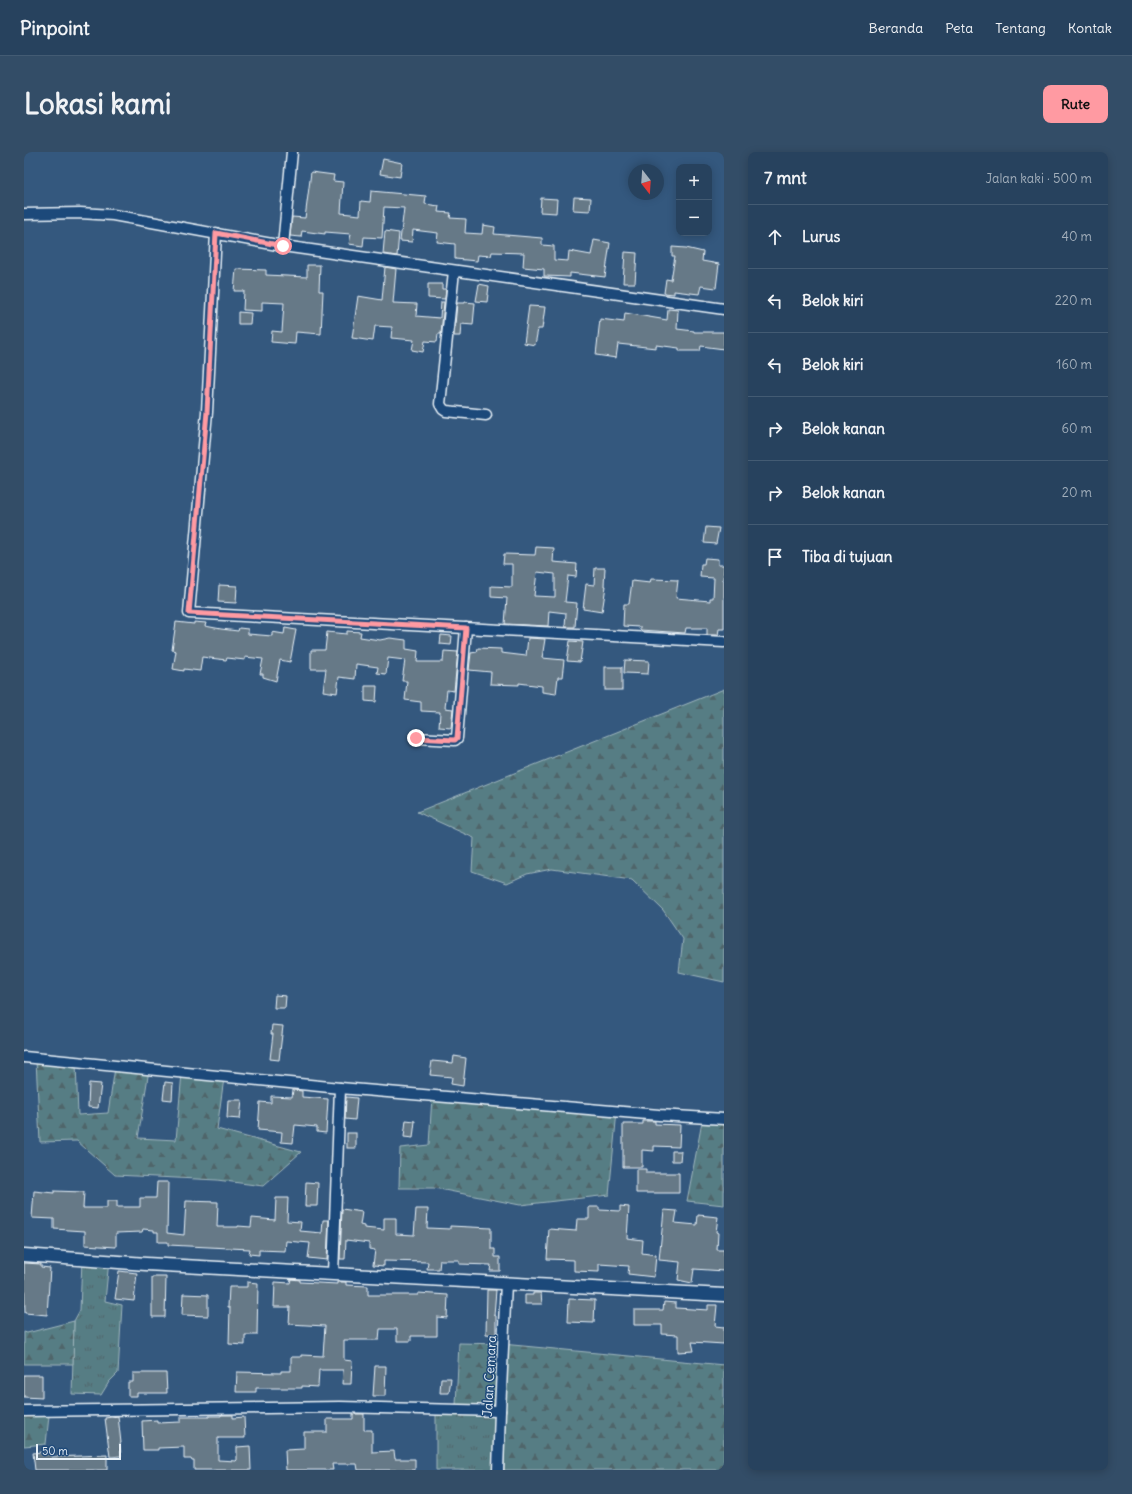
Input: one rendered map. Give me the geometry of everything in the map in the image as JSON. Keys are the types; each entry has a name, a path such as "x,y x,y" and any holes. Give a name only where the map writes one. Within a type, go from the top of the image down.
{"street":[{"path":"283,246 292,152"},
{"path":"24,214 80,213 113,215 283,246 724,309"},
{"path":"216,233 207,412 189,613 724,642"},
{"path":"454,271 440,404 446,411 486,415"},
{"path":"416,738 455,740 457,738 466,628"},
{"path":"24,1057 340,1088 659,1115 724,1119"},
{"path":"333,1274 340,1088"},
{"path":"24,1256 724,1295"},
{"name":"Jalan Cemara","path":"498,1470 506,1283"},
{"path":"24,1411 340,1408 500,1411"}],"green space":[{"path":"724,689 724,982 679,972 683,939 663,910 632,880 552,869 527,874 507,883 472,871 474,838 417,812"},
{"path":"36,1060 76,1063 78,1115 108,1113 115,1068 149,1070 138,1138 176,1140 182,1073 224,1078 217,1129 301,1152 263,1186 217,1180 115,1175 77,1141 40,1142"},
{"path":"432,1096 617,1111 609,1195 520,1205 434,1188 399,1188 400,1148 429,1145"},
{"path":"703,1117 724,1118 724,1205 687,1201"},
{"path":"82,1260 109,1260 105,1301 122,1305 118,1373 109,1382 101,1395 72,1394 74,1321 80,1310"},
{"path":"74,1321 73,1364 24,1364 24,1332 27,1333"},
{"path":"459,1343 502,1344 724,1365 724,1470 504,1470 505,1407 456,1405"},
{"path":"436,1406 501,1408 500,1470 436,1470"},
{"path":"24,1415 49,1416 46,1444 24,1446"}],"building":[{"path":"383,159 402,163 400,177 380,174"},
{"path":"311,172 334,175 333,181 343,182 341,213 360,215 361,201 370,202 371,191 426,196 425,204 439,206 438,212 451,213 450,218 466,219 465,233 482,234 483,225 495,227 494,234 542,238 542,245 554,246 554,260 568,261 569,251 591,255 594,240 610,243 605,277 570,273 570,277 544,276 544,269 523,267 524,253 492,252 491,256 478,255 477,261 455,259 455,244 437,242 438,233 413,230 412,242 400,241 404,208 384,207 382,238 364,237 363,246 349,244 351,234 325,232 325,234 302,231 301,237 290,236 292,217 305,218"},
{"path":"574,197 591,198 590,211 573,210"},
{"path":"541,198 557,199 556,213 540,212"},
{"path":"385,231 399,233 397,256 383,254"},
{"path":"672,247 686,248 703,252 702,261 719,264 716,288 701,286 699,294 674,291 674,294 664,293 666,279 671,280 675,256 672,256"},
{"path":"625,252 637,253 635,283 623,283"},
{"path":"307,265 320,265 319,291 323,291 321,334 296,332 295,344 271,342 272,331 282,332 284,303 262,302 262,311 243,310 244,291 234,291 236,269 266,270 266,275 307,277"},
{"path":"385,267 396,269 393,303 417,304 416,316 440,318 441,302 444,302 441,334 438,334 437,342 425,341 423,352 412,350 414,340 391,338 392,327 375,326 373,341 352,338 358,296 382,300"},
{"path":"428,284 442,284 442,289 446,289 445,299 428,298"},
{"path":"479,284 489,286 487,302 476,301"},
{"path":"457,303 475,303 473,325 461,324 460,336 454,336"},
{"path":"529,306 545,307 542,329 538,329 535,345 524,343"},
{"path":"668,309 678,310 677,329 694,332 724,332 724,349 701,346 700,351 679,351 679,348 656,345 656,348 618,344 616,358 596,355 600,319 624,322 625,313 667,320"},
{"path":"238,312 251,313 250,324 238,324"},
{"path":"706,527 719,528 716,544 704,543"},
{"path":"536,547 554,548 553,562 577,564 576,577 568,576 565,602 577,603 575,627 565,627 566,613 549,611 548,626 505,624 507,598 491,597 491,586 512,587 512,564 503,564 504,554 535,555","holes":["537,572 555,574 555,597 534,596"]},
{"path":"705,558 718,559 718,565 724,565 724,629 719,629 718,635 707,635 707,628 686,628 685,633 640,630 640,627 623,626 624,604 629,604 632,581 650,583 651,579 678,580 676,598 710,601 710,598 713,598 714,578 700,577 701,564 704,564"},
{"path":"595,568 605,568 604,586 606,586 602,612 583,609 586,584 594,585"},
{"path":"219,585 237,586 236,603 218,602"},
{"path":"176,622 194,624 194,622 206,623 205,626 238,631 239,628 248,629 248,634 272,636 272,632 284,634 285,628 296,630 290,662 280,660 276,681 263,677 263,674 260,674 263,659 245,657 245,660 227,658 226,660 202,657 200,671 173,669 176,651 172,650"},
{"path":"347,631 361,632 360,637 380,640 390,638 406,640 406,649 418,651 417,662 443,662 444,651 458,652 454,691 447,690 445,708 453,709 451,728 439,727 440,712 421,711 421,702 405,700 407,681 402,681 405,660 388,658 386,674 377,673 378,667 356,664 355,679 339,677 337,693 323,691 326,669 311,669 311,650 325,650 327,632 347,634"},
{"path":"441,635 452,636 451,645 440,644"},
{"path":"528,638 545,639 542,658 564,660 562,677 558,677 556,694 542,692 542,686 519,683 519,685 490,684 491,672 469,670 471,653 477,652 478,648 501,649 501,653 526,656"},
{"path":"570,641 583,642 580,662 567,661"},
{"path":"625,660 649,661 648,674 624,673"},
{"path":"605,667 622,667 622,690 605,690"},
{"path":"365,686 377,686 376,702 365,701"},
{"path":"275,995 286,996 285,1008 274,1008"},
{"path":"272,1025 283,1026 279,1060 270,1059 273,1034 271,1034"},
{"path":"454,1056 466,1058 463,1086 451,1084 452,1077 430,1075 432,1061 453,1063"},
{"path":"165,1082 173,1083 172,1100 163,1099"},
{"path":"89,1083 101,1084 98,1108 88,1107"},
{"path":"293,1090 302,1091 302,1097 328,1099 326,1133 317,1132 317,1127 295,1125 293,1143 281,1142 282,1132 258,1130 260,1102 271,1103 271,1096 292,1097"},
{"path":"346,1097 357,1098 355,1120 345,1119"},
{"path":"228,1100 242,1100 240,1119 227,1118"},
{"path":"406,1120 415,1121 413,1138 404,1137"},
{"path":"643,1121 655,1121 655,1124 680,1125 679,1147 654,1146 654,1151 642,1150 642,1167 623,1167 623,1124 643,1124"},
{"path":"347,1133 356,1133 356,1148 347,1148"},
{"path":"672,1151 681,1151 680,1161 672,1161"},
{"path":"636,1169 646,1169 646,1173 679,1173 679,1193 636,1193"},
{"path":"157,1182 168,1182 167,1233 184,1235 186,1201 218,1202 217,1227 251,1227 252,1218 275,1220 276,1198 288,1198 287,1221 301,1222 300,1231 322,1233 323,1220 329,1220 327,1260 308,1258 310,1243 286,1241 285,1251 259,1250 259,1255 249,1254 250,1249 168,1245 168,1242 158,1242 158,1232 143,1229 142,1232 116,1233 116,1247 85,1245 85,1231 54,1229 54,1219 32,1218 34,1191 54,1193 54,1191 84,1192 83,1208 107,1208 107,1201 117,1201 117,1207 140,1207 140,1198 156,1198"},
{"path":"306,1182 318,1183 317,1206 305,1206"},
{"path":"620,1206 629,1207 627,1238 643,1240 642,1253 656,1255 654,1277 628,1274 629,1266 599,1264 599,1272 574,1271 574,1260 547,1259 549,1229 576,1231 577,1219 589,1219 589,1207 599,1207 599,1210 620,1211"},
{"path":"342,1209 362,1212 360,1225 364,1226 364,1228 384,1230 384,1218 396,1218 396,1234 414,1235 416,1209 428,1209 427,1228 450,1229 450,1226 491,1228 491,1249 495,1249 495,1257 500,1257 500,1271 490,1271 491,1265 459,1264 459,1260 440,1260 439,1269 427,1269 428,1262 384,1261 384,1266 373,1265 375,1250 369,1249 369,1243 346,1240 345,1259 340,1259"},
{"path":"664,1210 677,1211 675,1223 697,1225 698,1215 718,1217 716,1232 718,1233 717,1250 724,1250 724,1271 694,1269 692,1283 678,1280 680,1262 659,1260"},
{"path":"24,1263 41,1264 41,1267 50,1268 47,1315 25,1313"},
{"path":"119,1271 137,1273 134,1301 115,1299"},
{"path":"152,1277 166,1277 165,1317 152,1317"},
{"path":"291,1279 300,1280 300,1282 337,1284 337,1282 346,1282 346,1285 368,1286 368,1295 418,1295 418,1293 448,1295 447,1318 437,1317 437,1336 411,1336 411,1341 397,1341 397,1329 380,1329 379,1340 344,1340 344,1360 352,1361 351,1384 342,1384 343,1370 319,1370 318,1387 302,1386 302,1388 256,1388 256,1392 236,1392 237,1372 281,1373 281,1371 291,1371 291,1357 301,1357 301,1355 323,1356 325,1326 289,1324 290,1307 274,1307 275,1282 290,1283"},
{"path":"247,1282 258,1283 257,1335 245,1335 245,1345 229,1344 229,1287 247,1287"},
{"path":"487,1290 496,1290 494,1315 496,1316 496,1335 486,1334"},
{"path":"533,1293 541,1293 542,1304 525,1304 525,1295 533,1295"},
{"path":"183,1294 208,1295 208,1316 182,1315"},
{"path":"569,1299 595,1300 594,1323 568,1322"},
{"path":"664,1302 676,1303 676,1308 708,1310 708,1305 717,1305 715,1326 724,1327 724,1344 692,1342 694,1351 678,1352 678,1335 662,1334 662,1325 634,1325 634,1310 663,1310"},
{"path":"375,1366 386,1366 385,1396 373,1396"},
{"path":"133,1373 166,1373 167,1393 137,1393 137,1396 128,1396 128,1382 133,1382"},
{"path":"24,1375 42,1375 42,1398 24,1397"},
{"path":"441,1378 451,1378 449,1393 440,1393"},
{"path":"353,1414 364,1414 364,1430 372,1430 372,1452 394,1451 395,1459 415,1459 415,1470 358,1470 357,1464 332,1464 333,1470 286,1470 285,1450 304,1449 304,1432 327,1432 327,1419 353,1419"},
{"path":"233,1415 233,1418 244,1417 245,1438 218,1438 218,1460 236,1461 237,1447 250,1446 251,1470 194,1470 194,1461 191,1459 184,1459 184,1447 143,1450 142,1421 157,1420 157,1423 181,1422 181,1417 209,1417"},
{"path":"118,1416 121,1456 110,1457 105,1418"},
{"path":"50,1451 51,1457 107,1455 107,1470 35,1470 33,1453"}],"route":[{"path":"283,246 216,233 207,412 189,613 466,628 457,738 455,740 416,738"}]}
